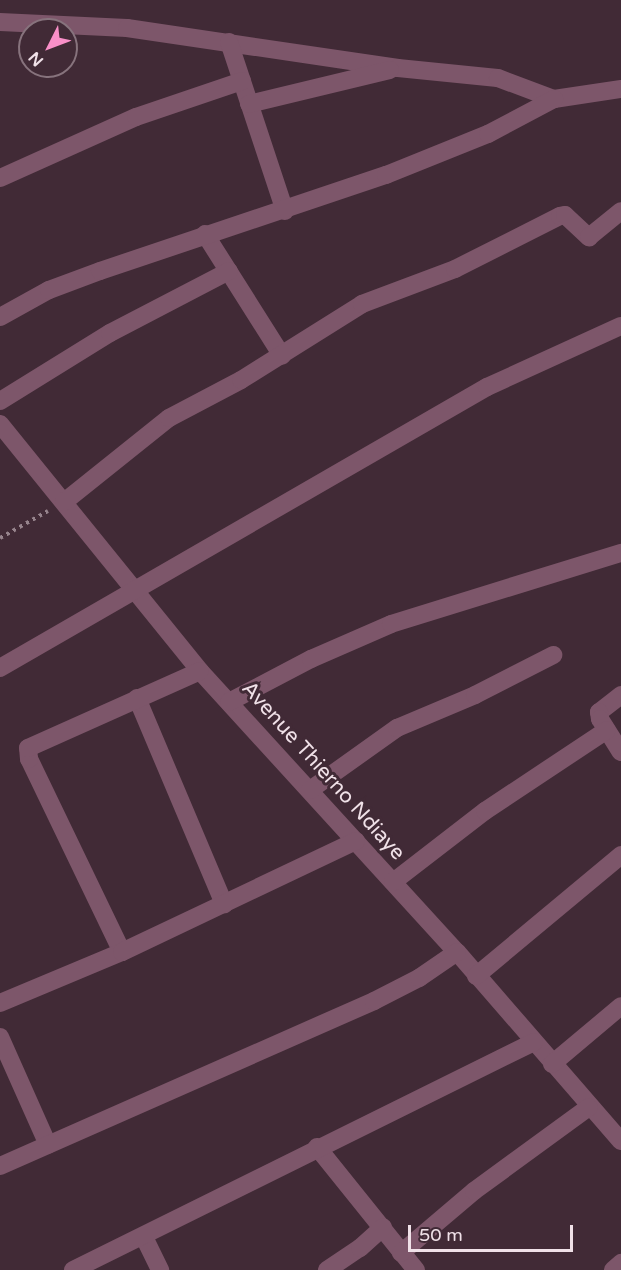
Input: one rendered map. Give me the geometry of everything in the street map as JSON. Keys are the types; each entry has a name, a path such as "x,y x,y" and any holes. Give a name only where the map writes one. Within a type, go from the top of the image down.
{"street":[{"path":"0,22 127,28 399,68 498,78 554,99"},
{"path":"229,42 285,211"},
{"path":"249,104 399,68"},
{"path":"0,178 135,117 242,81"},
{"path":"0,317 49,290 205,234 285,211 488,134 554,99 621,89"},
{"path":"64,502 169,418 282,356 362,304 455,269 560,216 565,215 589,237 621,211"},
{"path":"205,234 282,356"},
{"path":"0,401 110,333 229,272"},
{"path":"0,668 488,387 621,326"},
{"name":"Avenue Thierno Ndiaye","path":"0,424 133,592 200,670 457,952 589,1107 621,1141"},
{"path":"230,702 311,659 392,624 621,553"},
{"path":"310,790 397,728 475,695 553,655"},
{"path":"122,952 27,753 32,744 200,670"},
{"path":"621,695 599,712 621,752"},
{"path":"136,698 224,904"},
{"path":"393,882 485,811 607,730"},
{"path":"0,1003 122,952 356,841"},
{"path":"476,976 621,855"},
{"path":"0,1166 374,1001 419,978 457,952"},
{"path":"552,1064 621,1006"},
{"path":"0,1037 48,1145"},
{"path":"73,1270 144,1238 317,1147 534,1042"},
{"path":"401,1252 474,1191 589,1107"},
{"path":"317,1147 416,1270"},
{"path":"327,1270 360,1248 383,1227"},
{"path":"144,1238 160,1270"},
{"path":"613,1270 621,1263"}],"path":[{"path":"0,538 64,502"}]}
